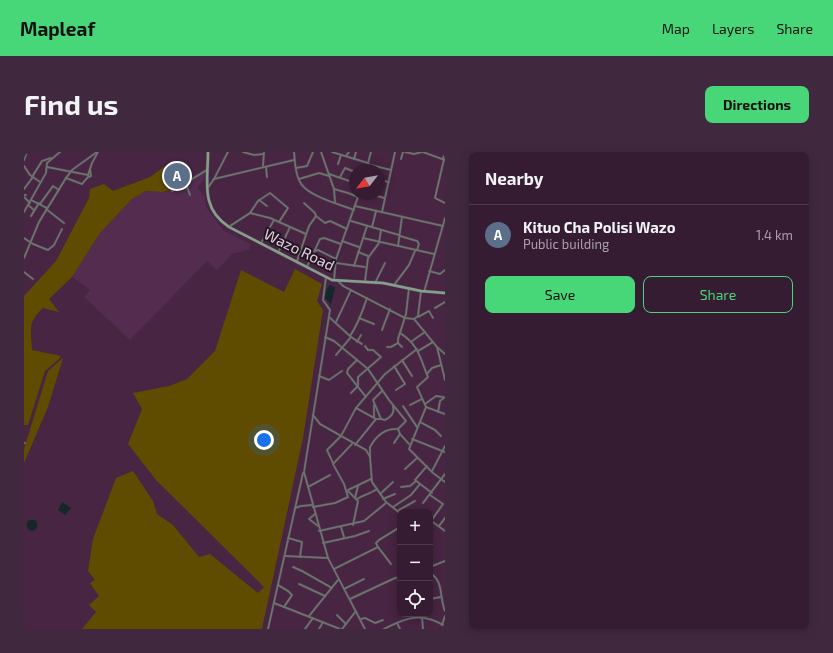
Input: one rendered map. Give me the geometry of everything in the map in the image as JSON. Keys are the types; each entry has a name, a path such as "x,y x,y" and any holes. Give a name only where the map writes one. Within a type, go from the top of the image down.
{"main road":[{"name":"Wazo Road","path":"208,152 208,201 210,208 219,221 228,228 297,261 326,278 338,281 375,282 422,291 445,293"}],"street":[{"path":"24,160 27,152"},
{"path":"24,212 40,182 47,167 47,163 60,152"},
{"path":"66,178 82,184 88,176 91,176 90,169 98,152"},
{"path":"24,258 46,209 60,190 66,178 71,171 98,152"},
{"path":"207,189 228,152"},
{"path":"243,152 254,155 264,153 267,177"},
{"path":"294,152 298,180 307,191 354,210"},
{"path":"296,168 308,166 313,152"},
{"path":"321,152 334,190 335,203"},
{"path":"332,152 391,170"},
{"path":"346,156 349,152"},
{"path":"354,159 356,152"},
{"path":"368,163 372,152"},
{"path":"385,198 395,152"},
{"path":"401,159 404,152 414,154 422,152 444,160"},
{"path":"445,152 435,198 436,200 445,203"},
{"path":"338,164 341,155"},
{"path":"24,189 42,161 52,158"},
{"path":"214,179 294,160"},
{"path":"24,166 32,177 40,182"},
{"path":"47,167 71,171 88,176"},
{"path":"340,177 345,168 349,170"},
{"path":"172,191 208,170"},
{"path":"298,180 319,173 340,177 349,181"},
{"path":"385,181 389,182"},
{"path":"186,184 190,195"},
{"path":"31,216 39,203 53,186 57,188 61,187"},
{"path":"334,190 349,192"},
{"path":"228,228 250,213 259,200 270,193 275,195 282,204 287,205 286,212 279,222"},
{"path":"25,196 34,210"},
{"path":"259,200 267,206"},
{"path":"334,280 336,259 357,200"},
{"path":"382,212 385,200"},
{"path":"30,203 39,203 64,223"},
{"path":"304,203 325,223 330,221 347,229"},
{"path":"355,206 443,226"},
{"path":"372,227 376,211"},
{"path":"250,213 274,220 306,234"},
{"path":"297,261 309,226 316,216"},
{"path":"398,246 402,217"},
{"path":"418,317 422,291 445,218"},
{"path":"260,244 274,220"},
{"path":"350,221 417,241 419,246 409,265 394,285"},
{"path":"354,266 367,225"},
{"path":"278,253 290,227"},
{"path":"24,238 48,250 54,245 62,229"},
{"path":"365,282 365,267 368,256 379,243 381,230"},
{"path":"307,267 318,241 322,238 341,244"},
{"path":"363,238 379,243 411,248 416,251 434,254"},
{"path":"342,241 359,247"},
{"path":"314,251 318,250 336,259"},
{"path":"358,252 368,256"},
{"path":"336,263 365,267"},
{"path":"375,282 385,263"},
{"path":"429,271 440,274 445,270"},
{"path":"24,272 33,279"},
{"path":"268,629 304,472 329,317 330,308 322,299 326,278"},
{"path":"338,281 351,290 405,318 414,319 429,311 433,318"},
{"path":"387,347 391,347 398,343 405,318 409,288"},
{"path":"335,322 340,316 351,290"},
{"path":"336,355 350,337 367,298"},
{"path":"434,308 445,302"},
{"path":"382,330 390,309"},
{"path":"329,317 350,337 362,344"},
{"path":"358,318 374,324"},
{"path":"414,319 437,347 445,354"},
{"path":"412,342 425,332"},
{"path":"400,333 412,342 418,350 428,379 416,388 426,407 412,438 409,449 432,472 445,482"},
{"path":"357,342 362,335"},
{"path":"325,337 342,348 368,369 382,391 406,421 398,429 383,432 371,445 371,479 383,499 397,510"},
{"path":"295,508 301,506 326,505 348,498 347,491 327,450 341,436 356,408 394,366 433,342"},
{"path":"398,343 402,347"},
{"path":"351,393 357,387 358,377 381,357 373,350 368,350 365,346"},
{"path":"437,347 445,380"},
{"path":"358,360 347,371 366,398"},
{"path":"402,360 412,376"},
{"path":"427,374 432,368 442,365"},
{"path":"394,366 405,384 396,390"},
{"path":"319,376 329,380 342,371"},
{"path":"319,379 324,378"},
{"path":"355,445 375,418 373,400 382,391"},
{"path":"425,404 436,396 444,397"},
{"path":"438,412 440,401 444,397"},
{"path":"410,405 422,398"},
{"path":"356,408 375,418 385,420 391,416 394,410 392,404"},
{"path":"374,405 381,419"},
{"path":"404,406 417,427"},
{"path":"426,407 445,414"},
{"path":"313,415 320,424 352,444 366,450 370,457"},
{"path":"420,422 436,431 441,436"},
{"path":"398,429 400,434 410,445"},
{"path":"394,443 400,434"},
{"path":"412,438 444,452"},
{"path":"333,463 352,444"},
{"path":"432,472 444,452 445,446"},
{"path":"405,469 417,458"},
{"path":"401,487 411,485 416,481 426,466"},
{"path":"304,472 319,531 328,558 365,629"},
{"path":"423,503 445,474"},
{"path":"308,486 330,475"},
{"path":"347,491 371,479"},
{"path":"416,481 443,504 433,517"},
{"path":"380,494 393,482"},
{"path":"394,507 411,494 420,484"},
{"path":"353,525 358,502 356,499 358,485"},
{"path":"356,499 363,496 368,496 377,489"},
{"path":"347,491 356,499"},
{"path":"383,499 395,494"},
{"path":"403,509 415,501"},
{"path":"319,531 353,525 364,521 387,503"},
{"path":"315,514 309,519 318,526"},
{"path":"439,527 445,518"},
{"path":"433,522 445,531"},
{"path":"341,527 344,537"},
{"path":"391,564 376,543 397,529"},
{"path":"323,542 355,536 369,531"},
{"path":"288,538 302,542 300,557"},
{"path":"334,569 378,547"},
{"path":"284,556 328,558"},
{"path":"433,566 445,561"},
{"path":"293,567 332,588"},
{"path":"433,575 438,578 445,611"},
{"path":"350,599 397,578"},
{"path":"344,589 364,579"},
{"path":"309,616 339,580"},
{"path":"299,584 325,596"},
{"path":"278,585 292,595 284,607"},
{"path":"433,598 441,597"},
{"path":"274,603 341,629 356,611"},
{"path":"337,615 346,624"},
{"path":"442,625 445,616"},
{"path":"422,617 423,629"},
{"path":"384,629 397,623 422,617 445,626"},
{"path":"305,629 313,618"},
{"path":"361,619 365,618 375,623 383,620"},
{"path":"319,629 323,622"},
{"path":"397,623 400,629"}],"shaded area":[{"path":"165,166 173,189 163,192 146,191 132,199 100,233 72,277 49,299 59,312 43,308 34,318 31,327 32,350 61,356 45,371 28,425 24,425 24,296 56,261 89,198 90,189 104,184 113,191 150,177"},
{"path":"206,168 204,180 197,187 205,197 206,207 224,231 250,244 250,249 232,254 217,270 207,261 130,340 84,297 90,290 72,277 100,233 132,199 146,191 163,192 173,189"},
{"path":"295,269 322,284 317,301 323,310 303,438 262,629 82,629 96,612 89,605 99,596 90,583 95,580 88,571 93,539 116,478 133,471 153,501 157,514 173,525 199,557 210,554 258,593 264,587 156,480 128,444 142,409 133,393 169,386 187,379 215,351 241,270 284,292"},
{"path":"330,285 335,288 331,304 325,298 327,289"},
{"path":"63,358 48,407 24,463 24,449 48,371"},
{"path":"62,502 71,508 65,515 58,510"},
{"path":"30,520 34,520 36,521 36,529 30,530 27,527 27,523"}],"place":[{"name":"Kituo Cha Polisi Wazo","path":"177,176"}]}
